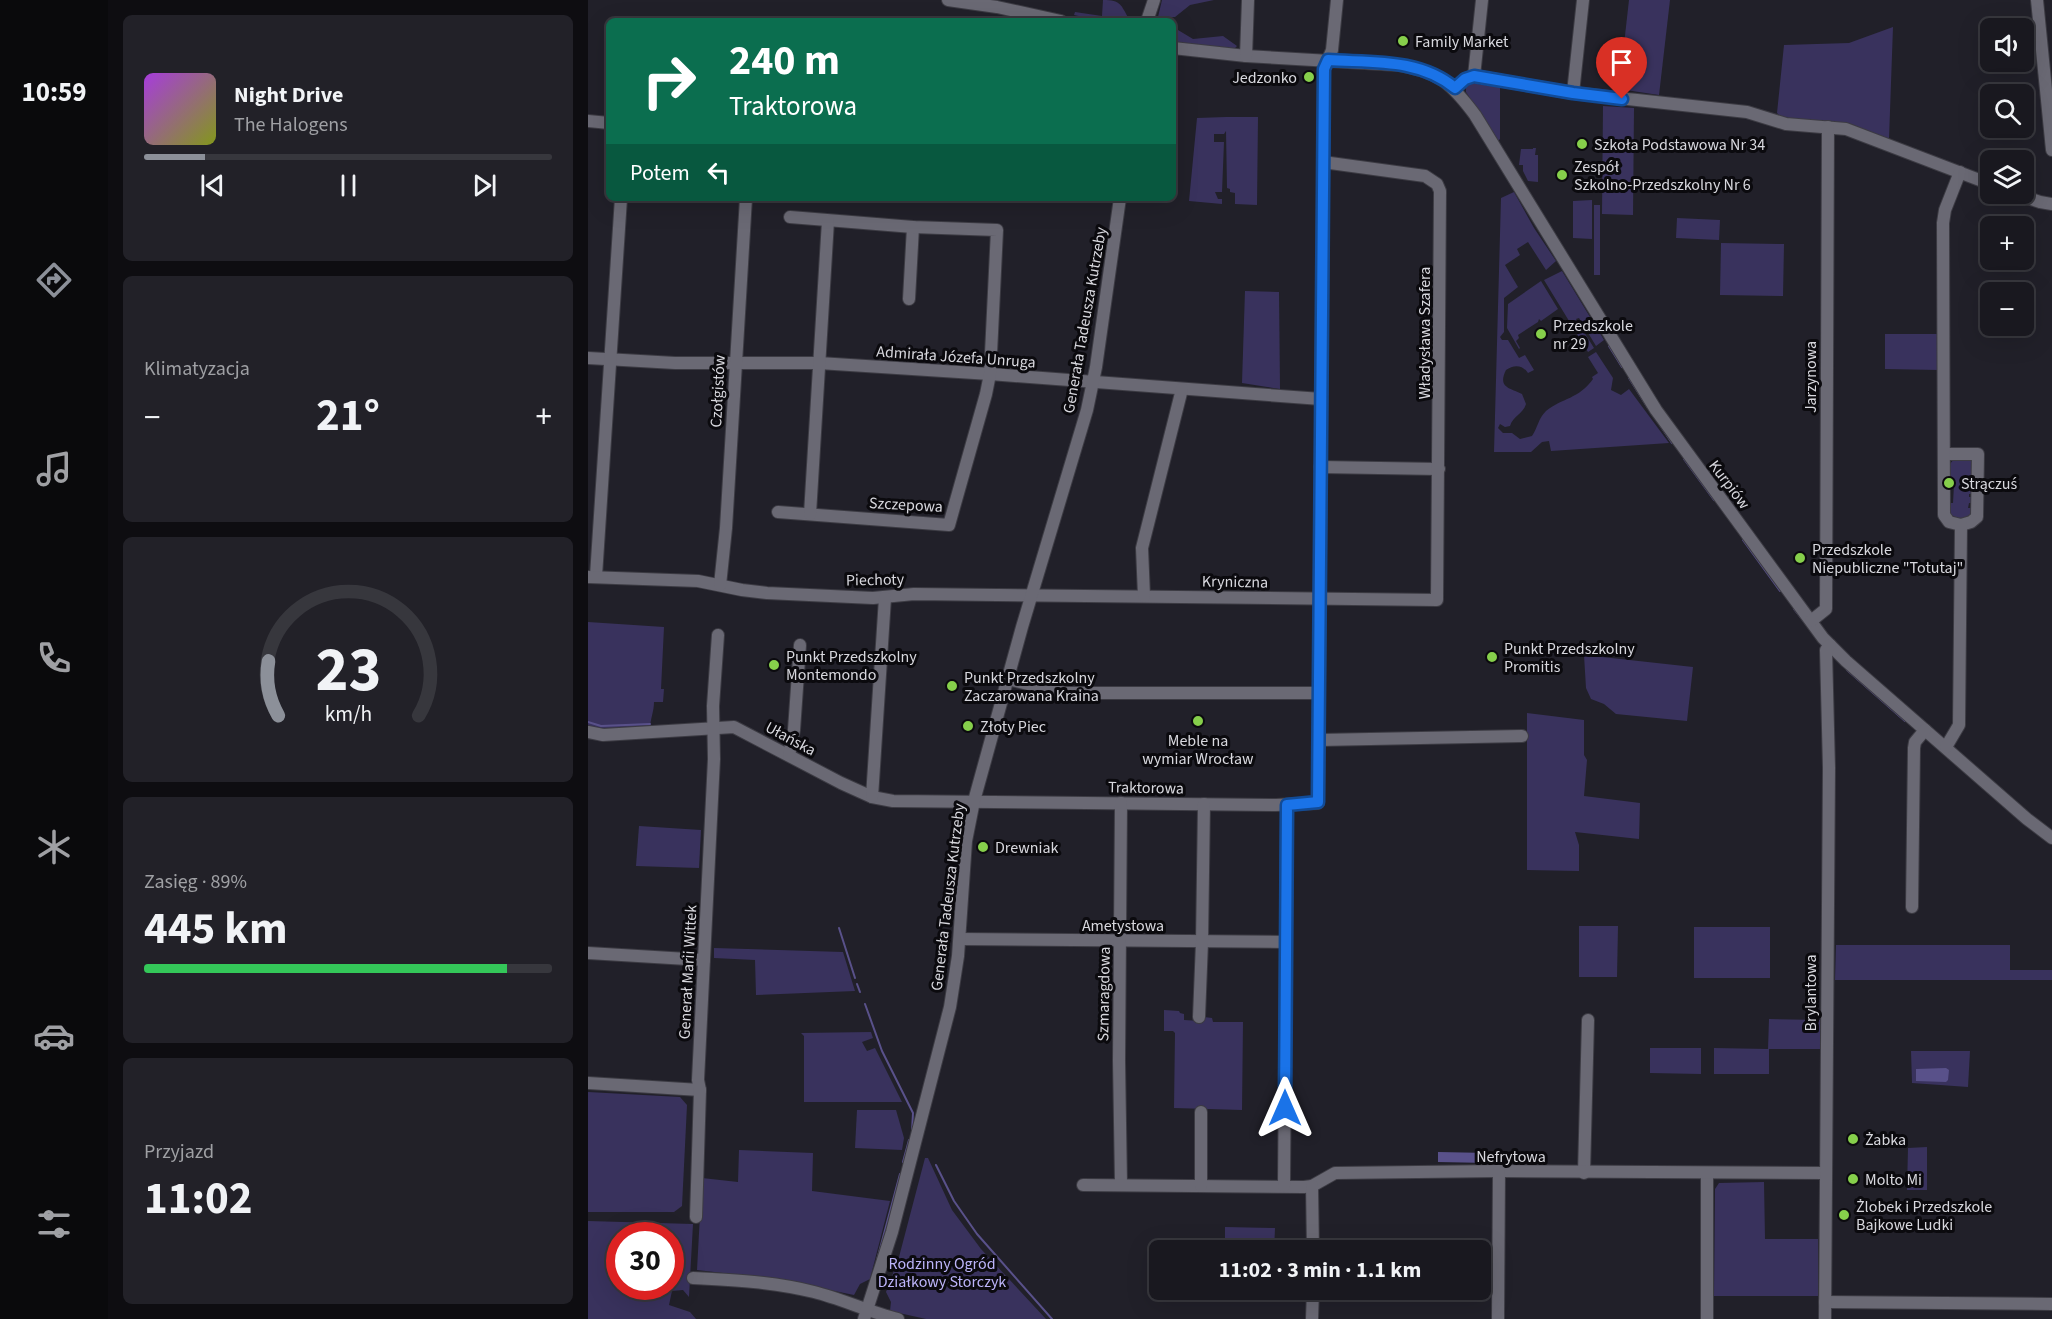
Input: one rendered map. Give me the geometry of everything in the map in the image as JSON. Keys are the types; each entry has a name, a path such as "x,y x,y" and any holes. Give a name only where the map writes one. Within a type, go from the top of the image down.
{"street":[{"path":"948,0 997,7 1047,18"},
{"path":"1148,18 1154,0"},
{"path":"1246,53 1248,0"},
{"path":"1337,0 1332,50 1324,69 1319,740 1522,736"},
{"path":"1474,76 1482,0"},
{"path":"1573,93 1583,0"},
{"path":"2037,0 2052,150"},
{"path":"1176,48 1394,64 1417,68 1438,76 1455,88 1465,79 1474,76 1573,93 1747,112 1786,124 1846,129 1980,180"},
{"name":"Kurpiów","path":"1455,88 1475,115 1656,410 1830,645 2052,838"},
{"path":"588,121 606,123"},
{"name":"Jarzynowa","path":"1811,621 1826,609 1828,127"},
{"name":"Władysława Szafera","path":"1323,162 1425,176 1437,184 1440,191 1437,600"},
{"path":"1946,454 1978,454 1977,517 1961,525 1949,522 1944,515 1946,454 1942,450 1943,223 1945,210 1960,172"},
{"path":"2034,200 2052,204"},
{"path":"592,576 611,360 621,201"},
{"name":"Czołgistów","path":"720,585 726,528 746,201"},
{"name":"Generała Tadeusza Kutrzeby","path":"866,1315 892,1232 938,1059 952,996 960,939 964,864 974,801 1076,449 1093,382 1120,201"},
{"path":"790,217 913,227 997,230 990,374"},
{"path":"810,514 828,221"},
{"path":"909,299 913,227"},
{"name":"Admirała Józefa Unruga","path":"588,358 675,363 819,363 1321,399"},
{"name":"Szczepowa","path":"778,512 949,525 990,374"},
{"path":"1144,596 1142,548 1182,389"},
{"path":"1320,466 1439,468"},
{"path":"1946,747 1959,725 1961,525"},
{"name":"Piechoty","path":"592,576 678,580 767,592 885,598 914,594 1032,596"},
{"name":"Kryniczna","path":"1032,596 1319,597 1437,600"},
{"path":"872,797 885,598"},
{"name":"Generał Marii Wittek","path":"696,1217 700,1090 698,1080 715,728 713,706 717,635"},
{"path":"789,755 794,730 800,645"},
{"name":"Brylantowa","path":"1825,1319 1829,778 1826,650 1830,645"},
{"path":"1827,668 1841,656"},
{"path":"1008,679 1065,693 1319,693"},
{"name":"Ułańska","path":"588,732 614,735 734,727 872,797 893,801 974,801"},
{"path":"1912,907 1914,748 1915,742 1926,730"},
{"name":"Traktorowa","path":"974,801 1287,805 1318,802 1319,740"},
{"name":"Szmaragdowa","path":"1120,1184 1121,803"},
{"path":"1199,1017 1204,804"},
{"path":"1284,1186 1287,805"},
{"name":"Ametystowa","path":"960,939 1286,942"},
{"path":"588,953 704,960"},
{"path":"1584,1173 1588,1020"},
{"path":"588,1083 700,1090"},
{"path":"1201,1112 1201,1186"},
{"path":"1498,1319 1499,1171"},
{"name":"Nefrytowa","path":"1083,1185 1312,1186 1335,1173 1499,1171 1826,1173"},
{"path":"1707,1174 1707,1319"},
{"path":"1312,1186 1313,1240"},
{"path":"693,1278 792,1287 836,1298 866,1315 898,1319"},
{"path":"1312,1319 1313,1300"},
{"path":"1825,1302 2052,1304"}],"green space":[{"path":"1103,0 1120,4 1128,18 1115,16 1115,18 1088,18 1074,15 1075,12 1102,16"},
{"path":"1162,0 1214,0 1190,5 1175,17 1158,17"},
{"path":"1629,0 1670,0 1659,95 1619,89"},
{"path":"1893,27 1889,139 1851,124 1782,118 1777,113 1784,45 1849,43"},
{"path":"1176,29 1193,39 1223,36 1237,46 1234,49 1176,42"},
{"path":"1470,83 1500,87 1500,139 1498,141 1466,92 1466,87"},
{"path":"1603,106 1634,108 1633,215 1602,214"},
{"path":"1258,117 1257,205 1235,204 1235,193 1230,192 1227,188 1226,131 1224,134 1214,134 1214,142 1224,142 1222,192 1215,192 1218,199 1222,199 1222,204 1189,201 1197,118"},
{"path":"1536,148 1535,155 1538,155 1538,182 1528,181 1523,165 1519,165 1521,149"},
{"path":"1514,192 1556,261 1546,270 1528,242 1517,249 1520,255 1505,265 1518,287 1504,298 1504,332 1500,337 1502,340 1508,340 1519,358 1525,355 1534,370 1528,373 1524,368 1515,366 1506,370 1504,384 1522,394 1526,404 1510,426 1505,427 1500,424 1498,428 1503,433 1512,433 1520,439 1532,436 1546,411 1582,391 1593,379 1592,377 1598,373 1588,357 1596,352 1613,378 1611,390 1621,395 1629,389 1669,443 1551,451 1549,441 1542,442 1531,452 1494,452 1501,198"},
{"path":"1592,200 1592,239 1573,238 1573,201"},
{"path":"1594,205 1600,205 1600,275 1594,275"},
{"path":"1677,218 1720,220 1719,240 1676,238"},
{"path":"1721,243 1784,244 1783,296 1720,295"},
{"path":"1562,271 1604,340 1596,346 1579,318 1576,319 1594,348 1588,352 1544,280"},
{"path":"1541,281 1558,309 1541,321 1539,319 1518,335 1519,338 1516,341 1519,349 1507,328 1508,304"},
{"path":"1245,291 1279,292 1280,389 1242,383"},
{"path":"1885,334 1939,334 1939,370 1885,369"},
{"path":"1955,458 1970,460 1973,463 1975,494 1969,494 1969,497 1975,497 1975,503 1969,503 1968,508 1975,508 1971,516 1962,520 1951,515 1947,503 1953,503 1954,485 1948,485 1949,465"},
{"path":"588,622 664,627 661,689 664,689 663,702 654,702 650,729 608,731 588,727"},
{"path":"1584,655 1693,667 1687,721 1616,714 1604,704 1591,699 1586,688"},
{"path":"1527,713 1584,720 1584,755 1587,760 1584,796 1640,803 1639,839 1575,832 1579,845 1579,871 1527,870"},
{"path":"639,826 701,830 699,868 636,866"},
{"path":"1579,926 1618,926 1617,977 1579,977"},
{"path":"1694,927 1770,927 1770,978 1694,978"},
{"path":"1836,945 2010,945 2010,970 2052,970 2052,980 1835,980"},
{"path":"714,948 843,952 855,991 756,995 755,960 714,958"},
{"path":"1164,1010 1179,1011 1184,1014 1184,1020 1200,1021 1204,1017 1212,1018 1213,1022 1243,1022 1242,1110 1174,1108 1175,1033 1164,1031"},
{"path":"1769,1019 1820,1020 1820,1049 1769,1049 1769,1074 1714,1074 1714,1048 1768,1049"},
{"path":"871,1032 873,1038 862,1042 867,1051 875,1048 902,1102 804,1102 804,1036 801,1033"},
{"path":"1650,1048 1701,1048 1701,1074 1650,1073"},
{"path":"1911,1051 1970,1051 1968,1087 1912,1083"},
{"path":"588,1092 680,1097 687,1105 682,1206 674,1212 588,1212"},
{"path":"857,1110 896,1110 904,1138 902,1150 855,1148"},
{"path":"1927,1147 1927,1190 1907,1190 1908,1148"},
{"path":"739,1150 813,1153 812,1191 890,1201 870,1279 860,1284 854,1295 776,1279 697,1270 702,1178 738,1182"},
{"name":"Rodzinny Ogród Działkowy Storczyk","path":"925,1158 928,1158 952,1210 981,1249 1046,1319 926,1319 890,1311 891,1302 886,1292 899,1257"},
{"path":"1764,1182 1765,1239 1818,1239 1818,1296 1714,1296 1715,1189 1719,1183"},
{"path":"588,1221 623,1222 606,1222 606,1300 670,1300 669,1305 690,1312 696,1319 588,1319"},
{"path":"684,1224 693,1224 689,1297 684,1291"},
{"path":"1225,1227 1275,1228 1274,1240 1225,1240"}],"shaded area":[{"path":"1946,1068 1949,1070 1946,1082 1916,1081 1916,1069"},
{"path":"1438,1152 1489,1153 1489,1163 1438,1162"}],"waterway":[{"path":"1609,346 1622,367"},
{"path":"1629,378 1648,408"},
{"path":"1660,425 1672,443"},
{"path":"1684,459 1714,500"},
{"path":"1743,540 1780,591"},
{"path":"1794,609 1806,624"},
{"path":"1847,670 1905,721"},
{"path":"588,722 601,726 650,724"},
{"path":"839,928 855,978"},
{"path":"857,984 860,992"},
{"path":"865,1004 882,1051 913,1113 912,1131"},
{"path":"903,1162 909,1140"},
{"path":"936,1165 954,1201 977,1234 1052,1319"},
{"path":"877,1260 900,1174"}],"place":[{"name":"Family Market","path":"1403,41"},
{"name":"Jedzonko","path":"1309,77"},
{"name":"Szkoła Podstawowa Nr 34","path":"1582,144"},
{"name":"Zespół Szkolno-Przedszkolny Nr 6","path":"1562,175"},
{"name":"Przedszkole nr 29","path":"1541,334"},
{"name":"Strączuś","path":"1949,483"},
{"name":"Przedszkole Niepubliczne \"Totutaj\"","path":"1800,558"},
{"name":"Punkt Przedszkolny Promitis","path":"1492,657"},
{"name":"Punkt Przedszkolny Montemondo","path":"774,665"},
{"name":"Punkt Przedszkolny Zaczarowana Kraina","path":"952,686"},
{"name":"Meble na wymiar Wrocław","path":"1198,721"},
{"name":"Złoty Piec","path":"968,726"},
{"name":"Drewniak","path":"983,847"},
{"name":"Żabka","path":"1853,1139"},
{"name":"Molto Mi","path":"1853,1179"},
{"name":"Żlobek i Przedszkole Bajkowe Ludki","path":"1844,1215"}],"route":[{"path":"1285,1108 1287,805 1318,802 1324,69 1328,60 1399,64 1422,69 1445,80 1455,88 1465,79 1474,76 1622,99"}]}
